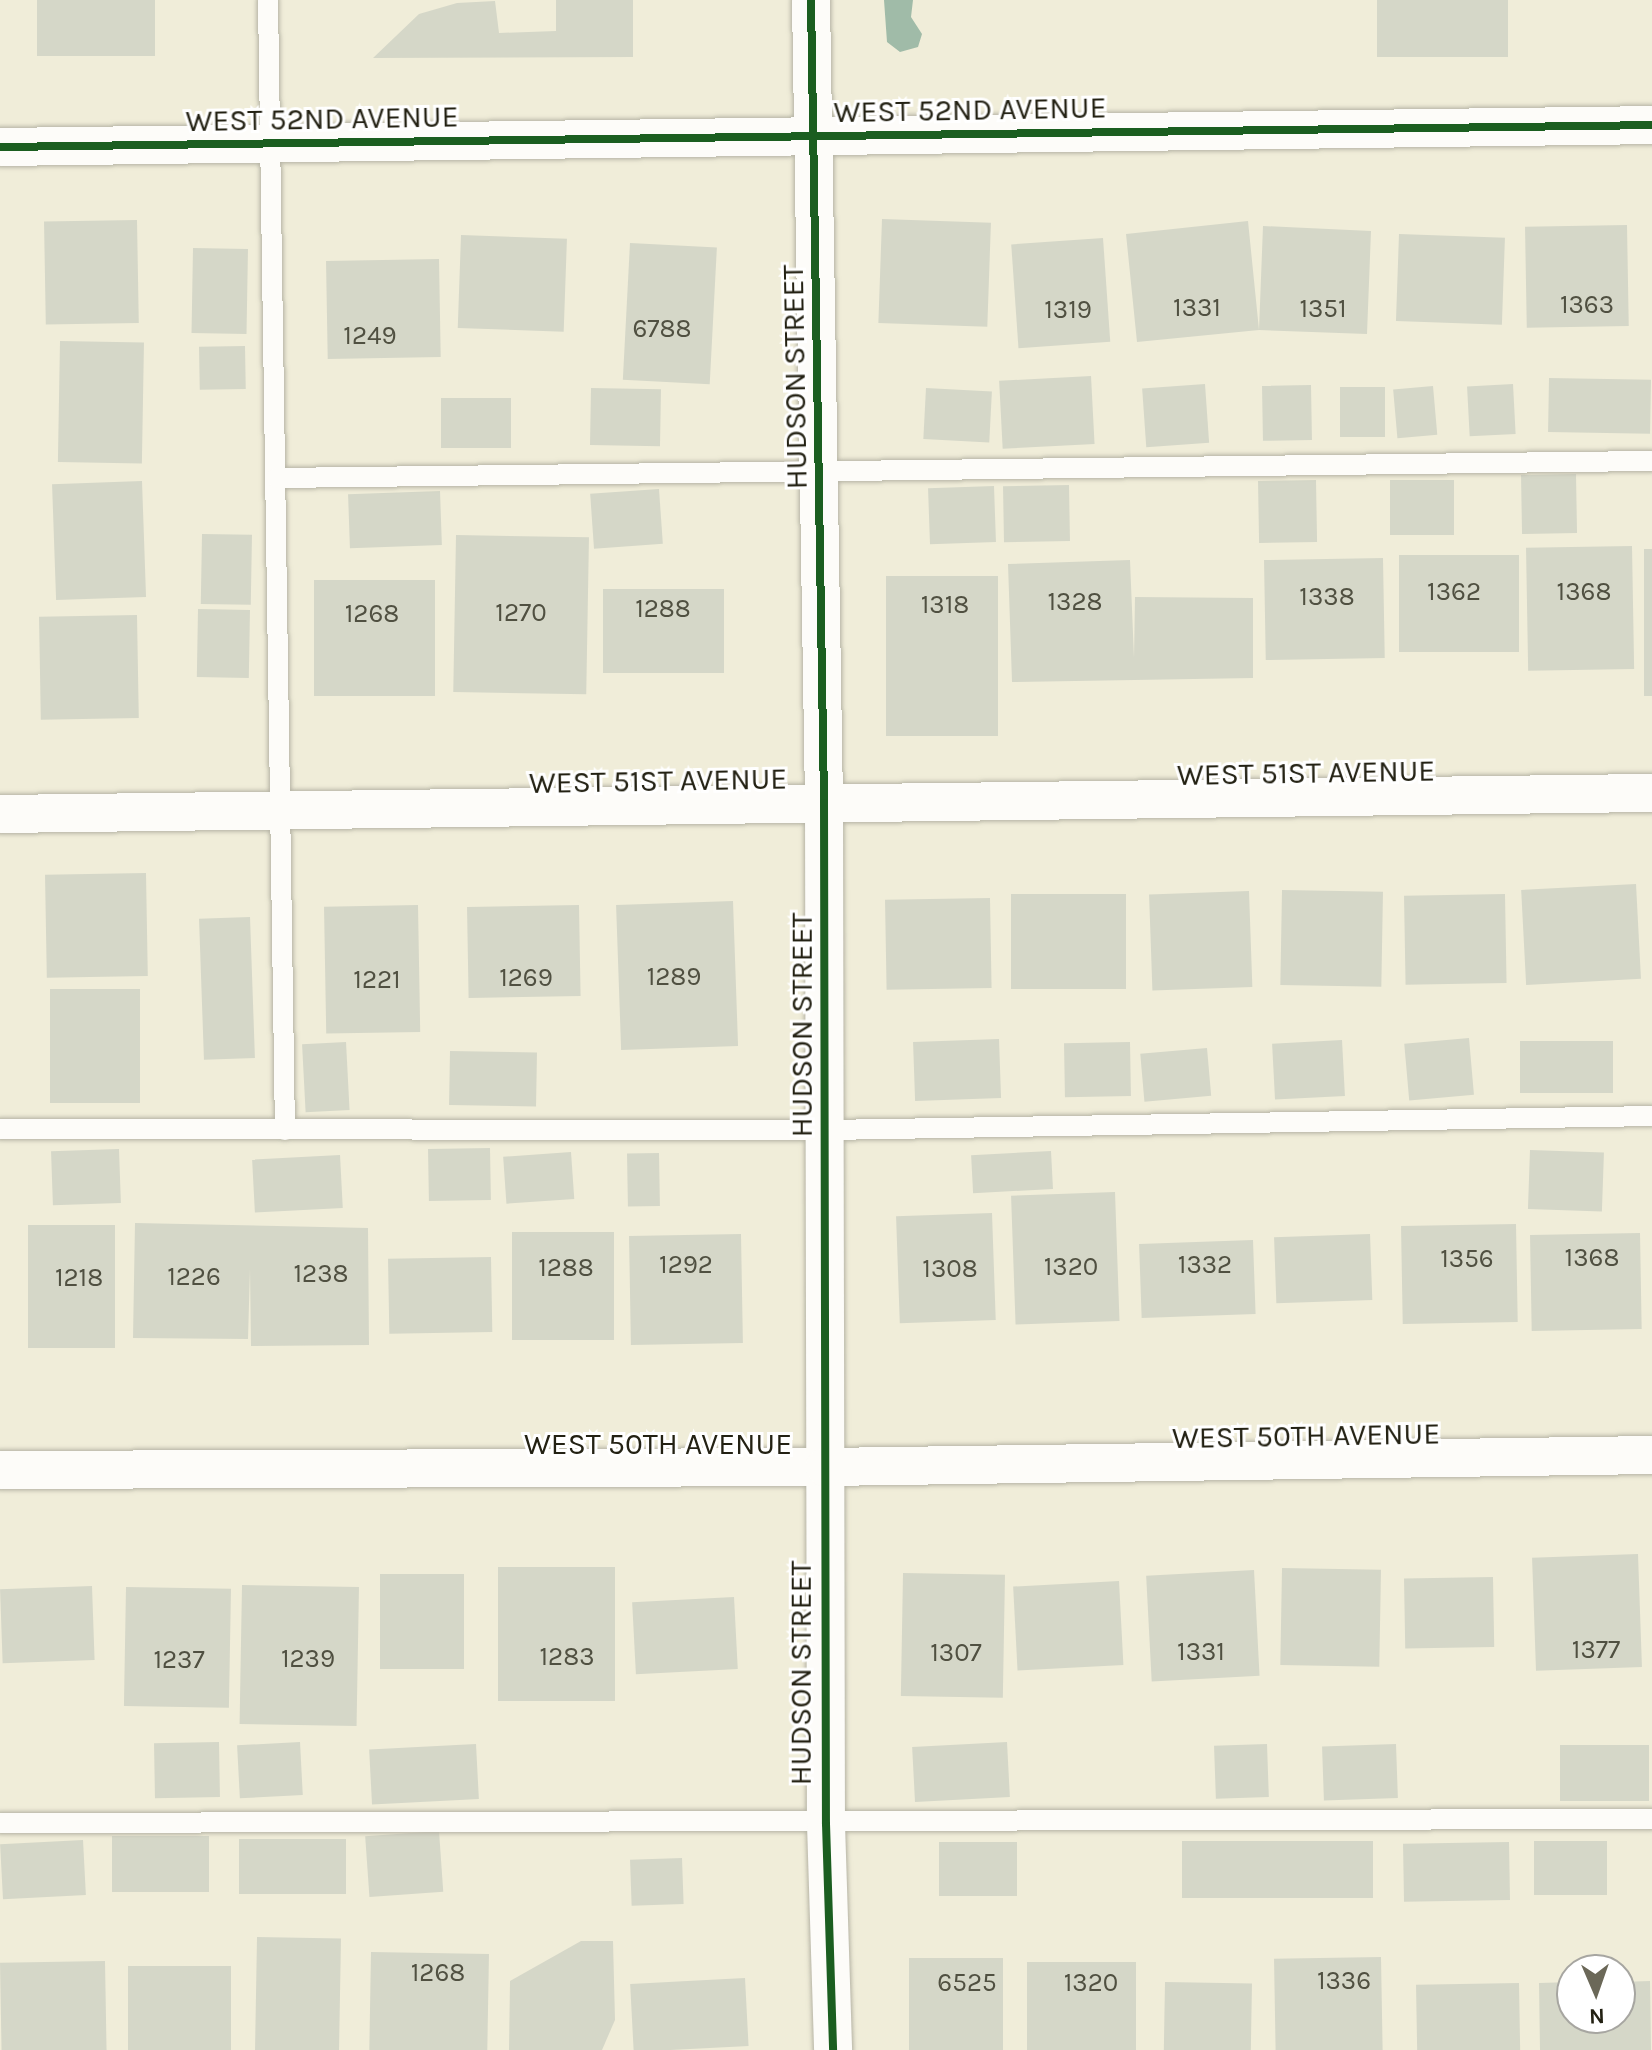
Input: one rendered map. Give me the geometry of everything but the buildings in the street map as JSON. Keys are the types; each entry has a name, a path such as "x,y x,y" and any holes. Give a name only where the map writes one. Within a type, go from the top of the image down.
{"street":[{"name":"HUDSON STREET","path":"811,0 821,471 827,1130 826,1824 833,2050"},
{"name":"WEST 52ND AVENUE","path":"0,147 1652,125"},
{"name":"WEST 51ST AVENUE","path":"0,814 1652,793"},
{"name":"WEST 50TH AVENUE","path":"0,1470 825,1467 1652,1455"}],"lane":[{"path":"268,0 285,1130"},
{"path":"277,478 1652,461"},
{"path":"0,1129 827,1130 1652,1116"},
{"path":"0,1823 826,1824 1652,1819"}],"shaded area":[{"path":"884,0 913,0 911,17 922,34 918,47 900,52 887,42"}],"cycle path":[{"path":"811,0 824,803 826,1824 833,2050"},
{"path":"0,147 1652,125"}]}
